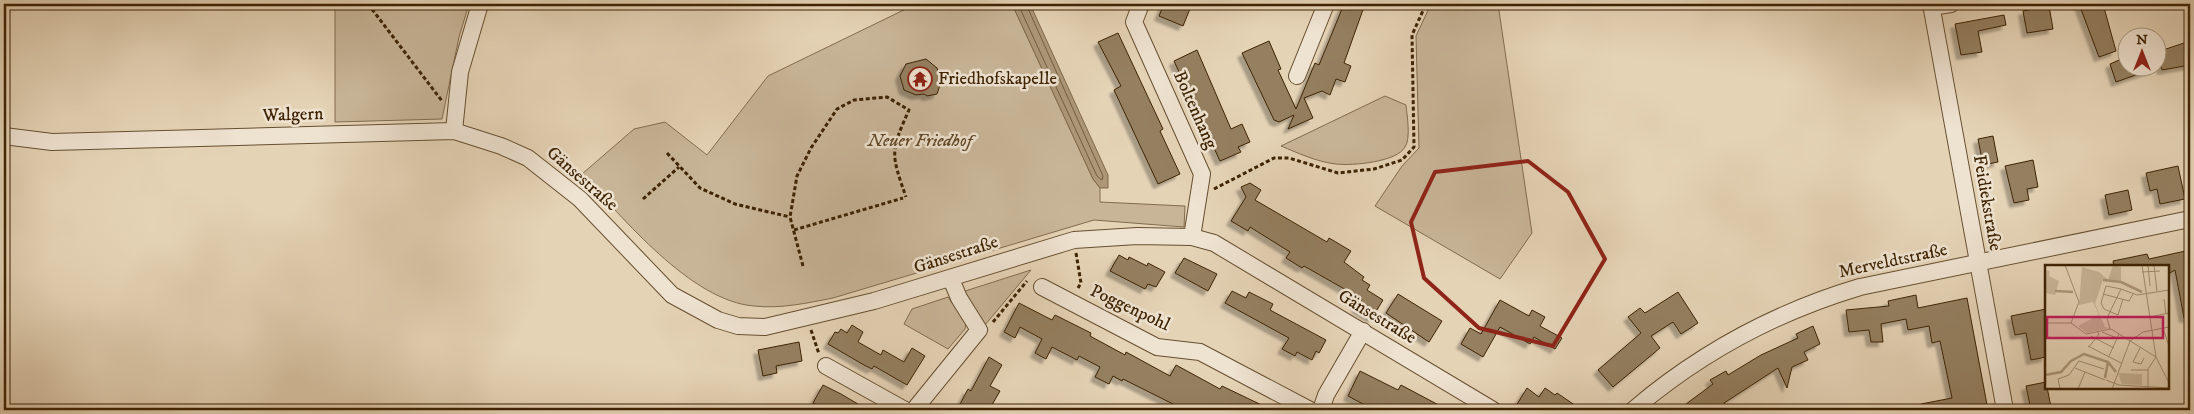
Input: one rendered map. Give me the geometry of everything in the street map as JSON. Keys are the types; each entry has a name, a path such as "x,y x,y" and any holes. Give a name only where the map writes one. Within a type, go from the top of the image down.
{"street":[{"path":"454,131 460,72 480,4"},
{"name":"Boltenhang","path":"1141,4 1134,22 1202,174 1192,237"},
{"path":"1297,76 1326,4"},
{"path":"1931,6 1951,4"},
{"name":"Feidiekstraße","path":"1931,6 2006,410"},
{"name":"Walgern","path":"4,136 52,142 454,131"},
{"name":"Gänsestraße","path":"454,131 501,146 528,158 580,199 672,295 696,310 738,326 765,327 808,318 951,278 1074,240 1137,236 1192,237 1214,243 1493,410"},
{"name":"Merveldtstraße","path":"1632,410 1692,365 1737,337 1777,316 1820,299 1860,287 2190,219"},
{"path":"914,410 979,330 958,298 951,278"},
{"name":"Poggenpohl","path":"1035,283 1157,347 1200,352 1310,410"},
{"path":"1321,410 1326,395 1363,332"},
{"path":"826,366 904,410"}],"path":[{"path":"368,4 444,105 455,108"},
{"path":"1200,190 1218,188 1274,158 1288,158 1338,173 1374,169 1402,160 1414,147 1412,35 1426,4"},
{"path":"794,230 905,198 895,165 893,150 909,110 887,97 854,100 837,109 811,148 798,176 790,218 803,266"},
{"path":"667,153 700,188 735,204 790,218"},
{"path":"643,199 679,167"},
{"path":"1069,301 1081,283 1074,240"},
{"path":"979,330 989,326 1035,283"},
{"path":"808,318 818,352 826,366"}],"highlighted area":[{"path":"1528,161 1568,192 1605,259 1553,346 1479,328 1424,278 1411,222 1435,172"}],"green space":[{"path":"335,4 469,4 459,37 442,119 335,122"},
{"name":"Neuer Friedhof","path":"916,4 1012,4 1093,179 1100,188 1100,202 1185,206 1184,227 1094,220 833,298 804,304 764,307 730,301 706,289 683,274 638,234 582,174 634,129 665,122 707,155 768,76"},
{"path":"1431,4 1498,4 1532,233 1500,279 1375,206 1402,166 1419,148 1416,36"},
{"path":"1385,96 1406,105 1407,143 1400,152 1393,156 1373,162 1336,164 1315,159 1281,146"},
{"path":"1031,270 985,325 962,292"},
{"path":"948,297 966,322 965,329 948,349 904,324 912,309"}],"water":[{"path":"1012,4 1030,4 1108,175 1108,188 1100,188 1093,179"}],"building":[{"path":"1164,4 1192,4 1183,26 1159,16"},
{"path":"1344,4 1365,4 1344,63 1351,66 1345,82 1336,79 1330,95 1322,91 1304,98 1313,118 1288,129 1294,115 1279,122 1274,120 1242,53 1269,41 1281,69 1278,70 1296,109 1315,63 1319,65"},
{"path":"2079,4 2103,4 2116,51 2099,57"},
{"path":"2049,6 2053,29 2027,33 2023,11"},
{"path":"2004,15 2006,25 1978,31 1982,52 1961,55 1955,24"},
{"path":"1118,33 1163,129 1160,131 1180,174 1158,184 1114,90 1121,86 1098,42"},
{"path":"2190,41 2190,65 2166,69 2166,49"},
{"path":"1197,50 1231,129 1242,124 1250,142 1238,147 1241,152 1220,161 1174,61"},
{"name":"Friedhofskapelle","path":"926,59 937,68 941,82 937,94 927,96 924,94 916,95 904,90 900,76 906,64"},
{"path":"2116,61 2116,78 2127,78 2116,82 2110,64"},
{"path":"1993,136 1998,162 1983,165 1978,139"},
{"path":"2033,160 2038,187 2027,189 2029,200 2014,203 2005,166"},
{"path":"2178,166 2185,199 2160,204 2157,189 2150,191 2146,173"},
{"path":"1250,183 1261,190 1255,200 1327,242 1329,238 1351,251 1344,262 1364,277 1362,280 1370,285 1367,290 1383,300 1372,318 1356,308 1362,299 1304,266 1302,268 1286,258 1290,252 1250,227 1248,231 1231,221 1246,197 1241,187"},
{"path":"2128,190 2132,210 2109,215 2105,195"},
{"path":"2190,250 2190,317 2184,318 2175,270 2169,273 2169,265 2114,265 2113,261 2147,254 2149,259"},
{"path":"1119,255 1128,260 1129,257 1147,266 1148,263 1165,272 1156,287 1148,284 1145,289 1110,271"},
{"path":"1184,258 1217,274 1208,291 1175,273"},
{"path":"1232,291 1246,298 1249,292 1273,304 1270,310 1326,340 1319,353 1316,351 1312,360 1297,352 1295,356 1282,349 1289,338 1225,303"},
{"path":"1678,292 1698,323 1681,334 1673,322 1651,336 1660,348 1613,387 1598,370 1641,333 1628,317 1640,308 1645,313"},
{"path":"1398,294 1442,321 1429,342 1386,313"},
{"path":"1916,295 1918,308 1967,298 1988,410 1921,410 1921,404 1952,398 1940,341 1932,343 1929,326 1908,330 1906,319 1881,324 1883,342 1871,342 1869,330 1849,332 1846,310 1889,306 1888,301"},
{"path":"1500,300 1529,316 1532,310 1545,317 1540,326 1562,338 1555,349 1534,337 1530,344 1500,327 1483,357 1461,344 1470,328 1481,334"},
{"path":"1019,303 1052,320 1055,315 1091,333 1090,336 1125,355 1126,352 1170,376 1176,365 1220,389 1222,386 1272,410 1185,410 1123,379 1122,381 1113,376 1109,384 1095,377 1100,367 1079,356 1077,360 1052,347 1046,359 1035,353 1042,339 1020,327 1015,338 1004,332"},
{"path":"2045,309 2045,357 2031,360 2026,333 2015,335 2011,316"},
{"path":"852,325 863,332 858,342 881,355 883,350 904,362 912,348 925,356 907,385 874,366 872,369 864,365 828,344 835,332 838,333 841,329 847,333"},
{"path":"1813,326 1820,344 1804,352 1808,360 1792,367 1787,388 1778,368 1724,403 1729,410 1678,410 1713,384 1710,380 1726,371 1728,375 1761,355 1798,338 1796,334"},
{"path":"799,342 802,361 776,366 777,373 763,376 758,350"},
{"path":"989,357 1002,365 990,386 1000,391 989,410 957,410 968,389 971,391"},
{"path":"1360,371 1398,390 1401,385 1448,410 1374,410 1348,396"},
{"path":"2045,382 2045,389 2047,389 2051,407 2031,410 2026,386"},
{"path":"823,385 868,410 826,410 813,403"},
{"path":"1527,388 1539,397 1545,388 1555,395 1557,393 1582,410 1523,410 1516,406"}],"place":[{"name":"Friedhofskapelle","path":"920,79"}]}
